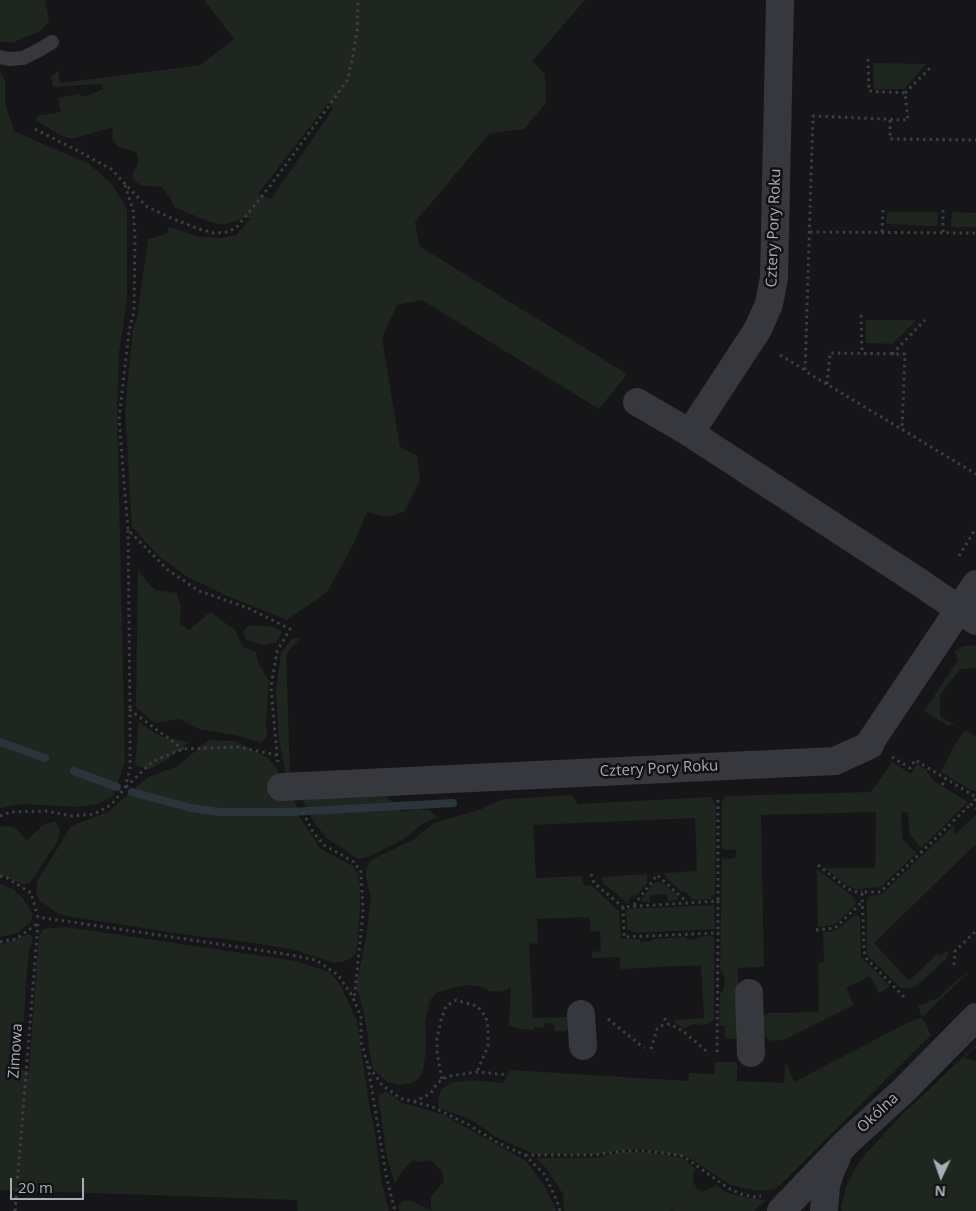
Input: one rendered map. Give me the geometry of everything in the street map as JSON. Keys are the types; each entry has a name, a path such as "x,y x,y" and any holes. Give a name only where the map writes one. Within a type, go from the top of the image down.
{"street":[{"name":"Cztery Pory Roku","path":"690,433 758,329 769,304 774,278 780,0"},
{"path":"637,402 690,433 968,616"},
{"path":"870,745 871,741 968,616 976,584"},
{"name":"Cztery Pory Roku","path":"283,787 835,761 870,745"},
{"path":"749,993 751,1053"},
{"name":"Okólna","path":"775,1203 846,1143 903,1091 976,1017"},
{"path":"824,1211 826,1186 830,1173 835,1160 846,1143"}],"lane":[{"path":"0,58 23,58 52,42"}],"path":[{"path":"35,129 111,169 146,206 200,229 214,233 226,232 236,228 271,185 346,81 352,61 357,31 358,0"},
{"path":"868,59 869,91 906,92 932,66"},
{"path":"805,371 813,116 908,120 906,92"},
{"path":"890,120 890,139 976,140"},
{"path":"125,185 133,210 135,235 134,312 129,331 119,418 128,530 130,769 125,788"},
{"path":"882,232 883,208"},
{"path":"942,210 943,233"},
{"path":"810,232 976,233"},
{"path":"862,315 862,353"},
{"path":"892,354 925,320"},
{"path":"827,384 830,353 905,354 902,429"},
{"path":"780,355 976,474"},
{"path":"960,556 976,528"},
{"path":"128,530 168,570 200,591 248,608 290,628 277,651 271,686 277,755 283,787"},
{"path":"130,710 183,749"},
{"path":"818,865 848,889 857,892 880,892 976,798 915,760 910,768 870,745"},
{"path":"0,816 10,812 46,811 72,816 94,814 111,805 152,761 183,749 238,747 277,755"},
{"path":"942,785 946,778"},
{"path":"717,1052 718,800"},
{"path":"971,804 976,809"},
{"path":"307,820 313,832 324,845 354,862 361,872 363,912 354,1001"},
{"path":"633,906 658,873 687,903"},
{"path":"592,874 594,883 623,907 718,901"},
{"path":"0,876 7,878 30,893 38,917 285,954 316,960 338,975 354,1001 360,1016 361,1042 368,1065 386,1175 395,1211"},
{"path":"862,892 864,950 866,958 904,997"},
{"path":"816,930 835,928 863,902"},
{"path":"623,907 624,937 718,933"},
{"name":"Zimowa","path":"0,942 16,939 38,924 15,1211"},
{"path":"954,965 955,951 976,931"},
{"path":"442,1079 437,1053 439,1029 446,1006 456,1000 477,1006 486,1017 488,1046 477,1072"},
{"path":"665,1018 665,1024"},
{"path":"582,1027 609,1019 644,1048"},
{"path":"650,1049 657,1029 665,1024 670,1024 683,1031 706,1051"},
{"path":"368,1065 382,1084 400,1098 433,1107 469,1125 498,1143 525,1155 545,1175 560,1211"},
{"path":"414,1102 431,1093 436,1084 450,1076 477,1072 508,1075"},
{"path":"525,1155 594,1155 625,1151 647,1151 684,1156 728,1188 741,1194 775,1203"}],"shaded area":[{"path":"0,0 45,0 49,21 39,32 12,43 0,42"},
{"path":"204,0 585,0 532,61 545,74 546,103 524,129 490,133 415,222 419,246 627,374 599,409 422,300 397,305 382,338 400,447 417,456 420,480 404,512 387,517 367,512 354,543 327,592 287,620 225,595 186,576 159,556 132,527 125,409 133,330 137,317 148,239 167,234 169,227 200,237 222,238 236,235 251,218 244,218 227,224 218,224 174,207 171,199 162,187 142,186 133,179 133,171 137,166 138,159 136,152 118,147 112,139 113,127 72,139 60,135 36,120 37,116 61,112 58,98 79,94 85,97 103,89 102,84 53,87 51,76 58,71 60,83 201,65 234,39","holes":["328,103 333,109 271,199 258,194"]},
{"path":"873,63 926,64 904,89 874,89"},
{"path":"0,71 5,81 5,103 14,131 89,164 112,184 127,209 127,300 119,352 117,406 125,762 113,796 97,804 77,807 22,804 0,808"},
{"path":"887,212 938,212 937,226 886,224"},
{"path":"952,212 976,213 976,227 951,227"},
{"path":"866,320 916,320 892,344 866,343"},
{"path":"138,571 155,590 177,593 181,607 180,624 189,630 210,612 235,630 243,647 256,652 258,663 269,681 266,722 267,736 261,743 239,736 199,729 179,719 154,723 136,707"},
{"path":"249,625 273,627 282,632 276,642 263,645 246,640 243,632"},
{"path":"301,637 286,654 290,773 372,769 389,799 402,812 415,809 429,810 437,817 421,825 404,839 368,857 358,859 327,838 315,824 298,792 287,781 279,739 276,690 281,653 292,639"},
{"path":"963,646 976,646 976,668 960,669 940,695 940,716 955,725 947,725 924,711 958,660 955,651"},
{"path":"139,722 160,736 189,742 165,761 150,769 135,766"},
{"path":"965,730 976,737 976,791 970,790 941,772"},
{"path":"208,740 235,741 268,758 277,769 284,791 295,802 300,818 321,849 353,866 358,874 360,886 360,909 356,953 351,958 343,962 334,963 292,949 66,916 57,913 39,900 36,892 37,882 71,826 108,812 148,777 178,766"},
{"path":"892,762 911,774 917,764 927,770 934,781 968,802 921,848 910,835 908,812 901,812 902,838 916,853 881,887 857,889 851,888 825,868 875,868 876,812 761,815 764,967 738,968 740,1030 738,1036 734,1039 725,1039 725,1026 719,1025 720,992 723,991 725,980 720,969 722,858 736,857 736,849 722,849 723,798 726,796 871,792"},
{"path":"572,795 578,804 711,797 716,807 715,894 711,899 691,900 692,898 666,878 665,873 697,871 695,818 533,825 536,878 582,876 584,885 592,886 619,911 621,939 640,939 641,942 651,941 652,939 686,937 687,940 697,939 697,937 712,936 714,938 714,1019 705,1025 694,1024 684,1028 675,1022 675,1020 704,1018 701,965 620,969 620,957 592,958 592,952 601,951 600,932 591,931 589,917 537,919 538,943 529,944 533,1018 570,1017 570,1028 565,1031 555,1031 554,1024 545,1023 544,1028 534,1027 533,1030 520,1029 509,1025 511,987 501,992 466,985 437,992 430,1000 425,1022 425,1057 423,1070 419,1078 412,1083 401,1085 387,1082 373,1069 367,1029 356,987 366,937 371,898 366,875 367,866 371,860 414,839 434,823 479,810 504,799"},
{"path":"976,815 976,844 874,943 909,981 937,954 940,956 948,950 946,959 918,985 901,988 867,954 867,899 870,896 881,895 954,825 954,835"},
{"path":"55,821 60,829 58,840 30,883 22,884 0,875 0,828 2,826 14,827 27,840 43,825"},
{"path":"817,869 851,895 856,903 833,925 818,927"},
{"path":"647,874 647,883 636,896 634,894 628,901 630,903 627,903 604,885 602,877"},
{"path":"658,882 664,884 677,895 677,900 668,901 667,894 650,895 650,902 642,902 652,884"},
{"path":"0,884 13,889 24,900 33,915 31,922 17,933 0,937"},
{"path":"714,905 715,929 636,933 627,929 626,909"},
{"path":"858,915 860,918 861,957 889,987 879,993 870,976 846,988 854,1005 786,1039 772,1041 767,1038 764,1035 762,1017 768,1013 819,1012 818,963 824,962 823,932 835,931"},
{"path":"66,927 296,961 329,972 340,984 357,1021 382,1184 389,1211 298,1211 297,1200 0,1190 0,945 29,934 33,938 29,950 26,982 22,1070 29,1071 39,936 43,929"},
{"path":"965,973 968,973 922,1017 918,1005 938,998 960,977 962,978"},
{"path":"922,1017 931,1035 774,1189 760,1191 731,1185 688,1157 643,1149 597,1154 534,1154 494,1136 470,1119 439,1108 438,1100 441,1090 451,1083 470,1080 503,1083 511,1070 688,1081 689,1073 714,1074 715,1062 737,1062 737,1081 784,1083 785,1065 787,1064 794,1082"},
{"path":"976,1045 964,1058 976,1061 976,1211 842,1211 846,1187 856,1167 868,1151 902,1115"},
{"path":"386,1091 402,1103 442,1114 526,1161 545,1187 557,1211 400,1211 398,1206 403,1201 412,1201 431,1210 431,1197 444,1181 442,1171 431,1160 419,1162 413,1160 402,1171 395,1184 387,1158 378,1096"},
{"path":"621,1152 645,1152 682,1158 696,1169 693,1174 693,1181 697,1189 703,1192 716,1185 727,1193 766,1200 754,1211 564,1211 563,1194 546,1168 536,1158 594,1158"}],"waterway":[{"path":"0,742 45,758"},
{"path":"74,771 117,787"},
{"path":"132,792 191,808 220,812 290,812 453,803"}]}
